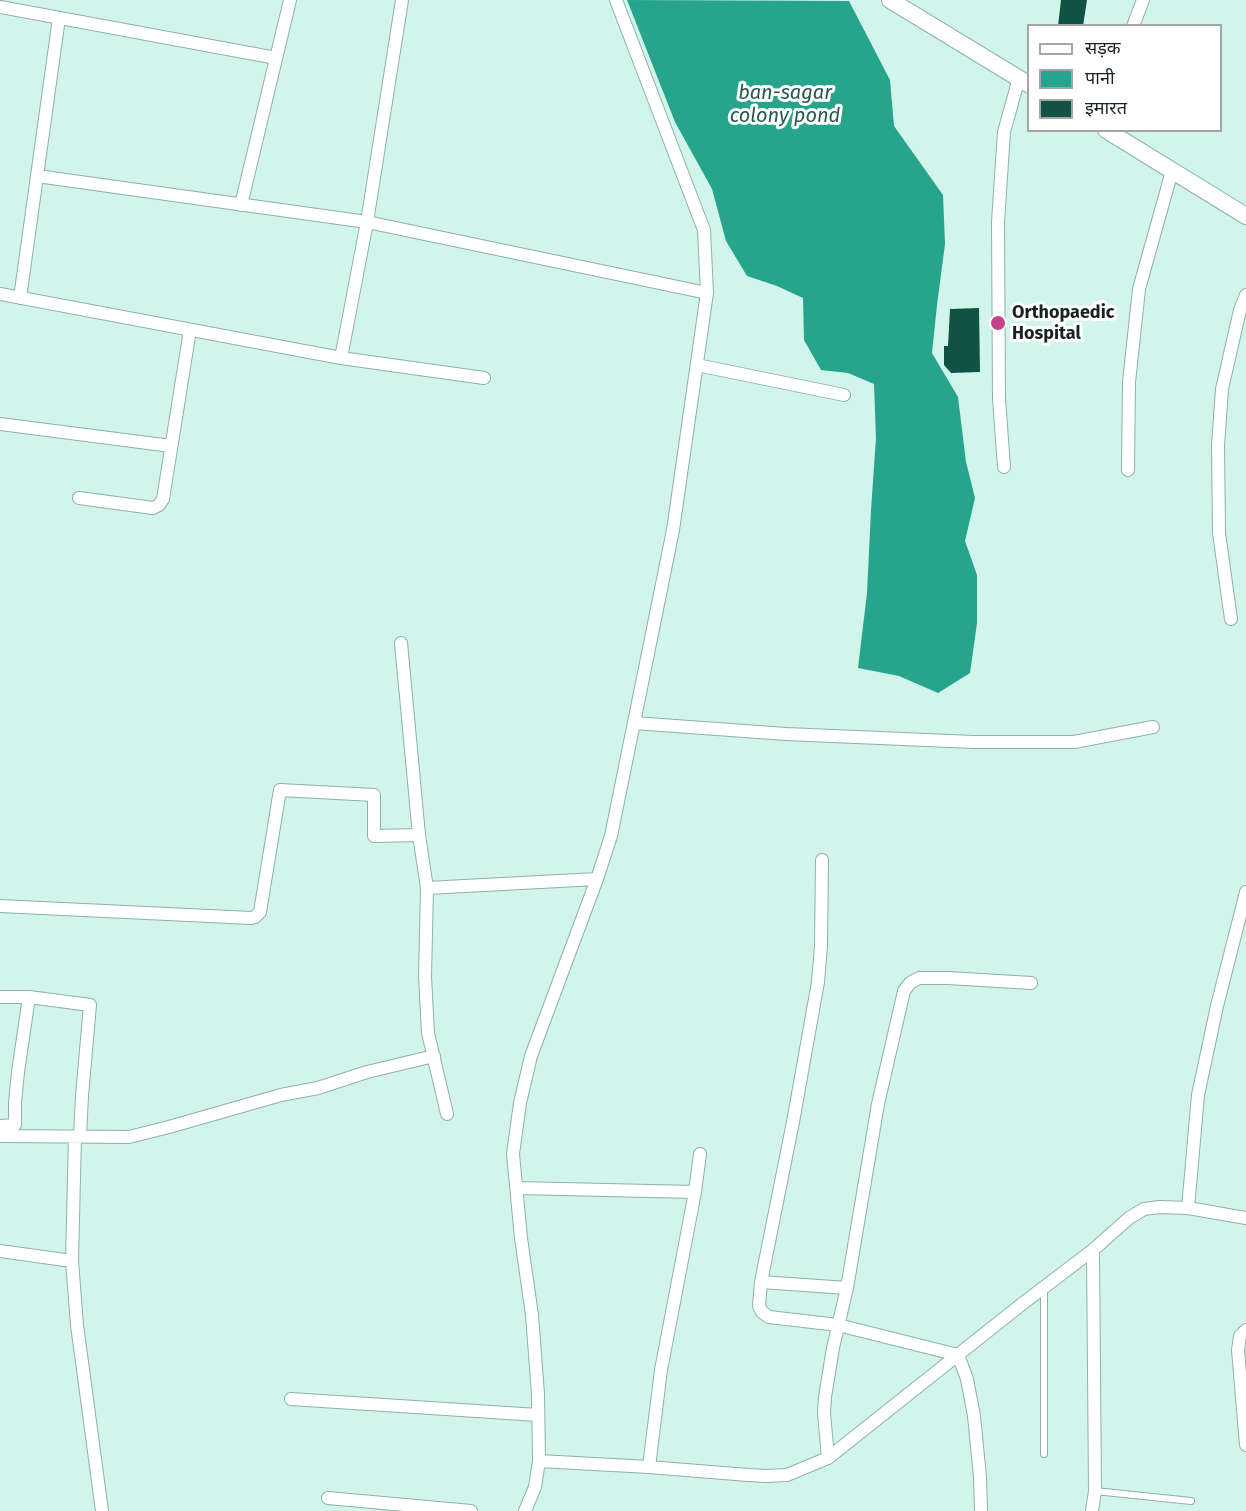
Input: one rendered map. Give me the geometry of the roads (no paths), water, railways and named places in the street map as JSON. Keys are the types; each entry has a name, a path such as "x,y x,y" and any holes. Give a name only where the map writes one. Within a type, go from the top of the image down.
{"main road":[{"path":"890,0 1024,81"},
{"path":"1109,132 1246,216"}],"street":[{"path":"241,205 290,0"},
{"path":"341,358 367,222 402,0"},
{"path":"525,1511 534,1487 539,1461 532,1316 521,1238 513,1154 520,1103 531,1056 611,836 673,530 707,293 704,230 616,0"},
{"path":"1134,24 1143,0"},
{"path":"0,7 276,58"},
{"path":"20,298 59,18"},
{"path":"1004,467 999,399 998,222 1004,132 1024,81"},
{"path":"1128,470 1128,382 1139,289 1173,171"},
{"path":"37,176 367,222 707,293"},
{"path":"0,294 341,358 484,378"},
{"path":"1231,619 1220,533 1218,445 1222,389 1240,310 1246,295"},
{"path":"79,498 153,508 163,499 190,330"},
{"path":"697,365 844,395"},
{"path":"0,424 171,446"},
{"path":"401,643 419,835 427,888 425,977 428,1034 447,1114"},
{"path":"634,723 786,734 973,742 1074,742 1153,727"},
{"path":"0,906 255,917 260,912 280,790 374,795 374,836 419,835"},
{"path":"822,860 821,946 818,982 761,1281 759,1306 762,1312 769,1317 838,1325 958,1355"},
{"path":"427,888 597,879"},
{"path":"1188,1208 1198,1095 1217,1006 1246,892"},
{"path":"828,1458 825,1397 847,1288 878,1104 903,991 919,978 1031,983"},
{"path":"0,997 90,1005 77,1136 72,1261 77,1325 102,1511"},
{"path":"0,1126 15,1125 18,1072 28,998"},
{"path":"0,1136 129,1137 434,1056"},
{"path":"648,1467 662,1371 700,1154"},
{"path":"517,1188 695,1192"},
{"path":"539,1461 766,1476 787,1475 828,1458 1093,1250 1129,1218 1144,1209 1188,1208 1246,1218"},
{"path":"1092,1511 1095,1491 1093,1250"},
{"path":"0,1251 72,1261"},
{"path":"761,1281 847,1288"},
{"path":"1246,1330 1240,1336 1238,1350 1246,1445"},
{"path":"958,1355 967,1378 974,1416 981,1511"},
{"path":"291,1399 538,1415"},
{"path":"328,1498 471,1511"}],"lane":[{"path":"1044,1287 1044,1454"},
{"path":"1095,1491 1191,1501"}],"water":[{"name":"ban-sagar colony pond","path":"627,0 849,1 890,80 894,126 943,195 945,244 932,353 958,397 966,462 975,498 965,541 977,575 977,623 970,673 938,693 899,676 858,668 867,593 876,438 874,384 848,373 821,370 804,340 803,298 747,276 726,241 712,189 675,122"}],"place":[{"name":"Orthopaedic Hospital","path":"998,323"}]}
